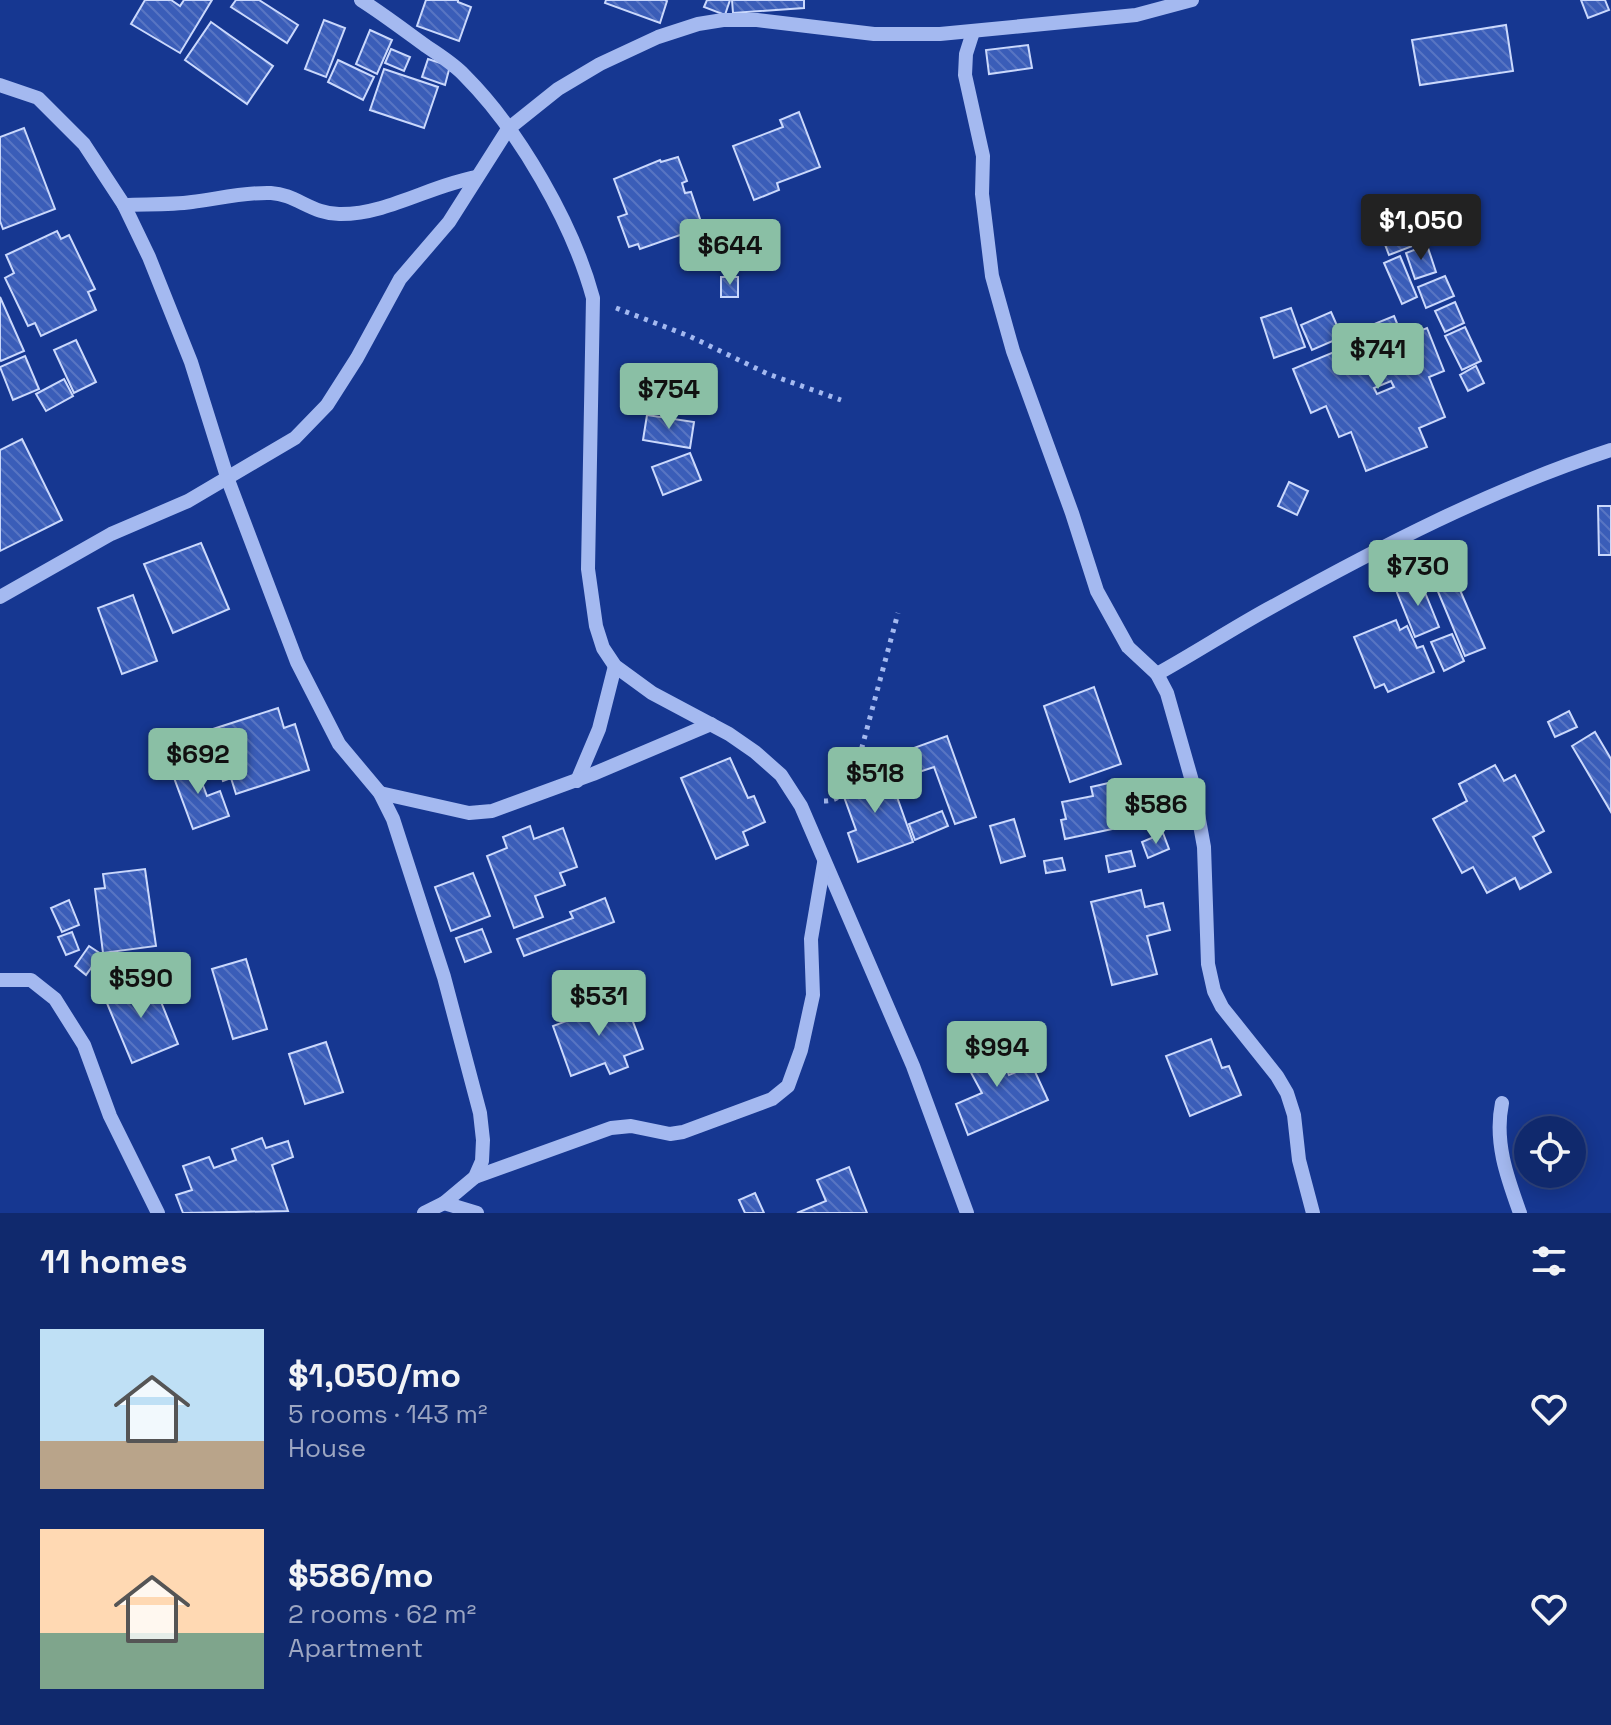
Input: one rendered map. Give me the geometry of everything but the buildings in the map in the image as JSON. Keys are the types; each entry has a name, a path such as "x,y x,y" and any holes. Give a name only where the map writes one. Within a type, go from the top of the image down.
{"street":[{"path":"361,0 465,76 508,129 558,208 586,273 593,298 588,569 596,626 603,648 615,666 652,693 711,724 755,752 781,775 801,806 913,1066 967,1213"},
{"path":"0,597 111,534 228,480 295,438 327,405 400,279 449,222 508,129 558,89 600,64 658,37 698,24 741,20 874,34 973,32 1136,15 1192,0"},
{"path":"973,32 966,54 965,75 983,156 982,194 992,276 1013,351 1097,591 1128,647 1157,674 1167,693 1198,809 1204,847 1208,964 1214,991 1222,1007 1287,1093 1294,1115 1299,1160 1313,1213"},
{"path":"0,85 38,98 84,144 124,205 149,257 191,362 228,480 297,662 339,744 380,793 393,819 444,977 480,1113 482,1161 475,1177"},
{"path":"124,205 186,203 272,193 287,196 316,211 342,215 381,207 459,180 477,177"},
{"path":"1157,674 1267,610 1465,507 1611,450"},
{"path":"577,781 599,729 615,666"},
{"path":"380,793 469,813 492,811 577,781 711,724"},
{"path":"424,1213 444,1203 475,1177 611,1128 631,1126 670,1134 683,1132 780,1094 795,1071 808,1022 813,995 811,939 824,863"},
{"path":"0,980 31,980 55,999 84,1045 110,1116 158,1213"},
{"path":"1502,1103 1498,1124 1502,1157 1520,1213"},
{"path":"444,1203 477,1213"}],"path":[{"path":"593,298 689,336 768,374 841,400"},
{"path":"789,788 823,801 835,800 854,777 898,613"}]}
